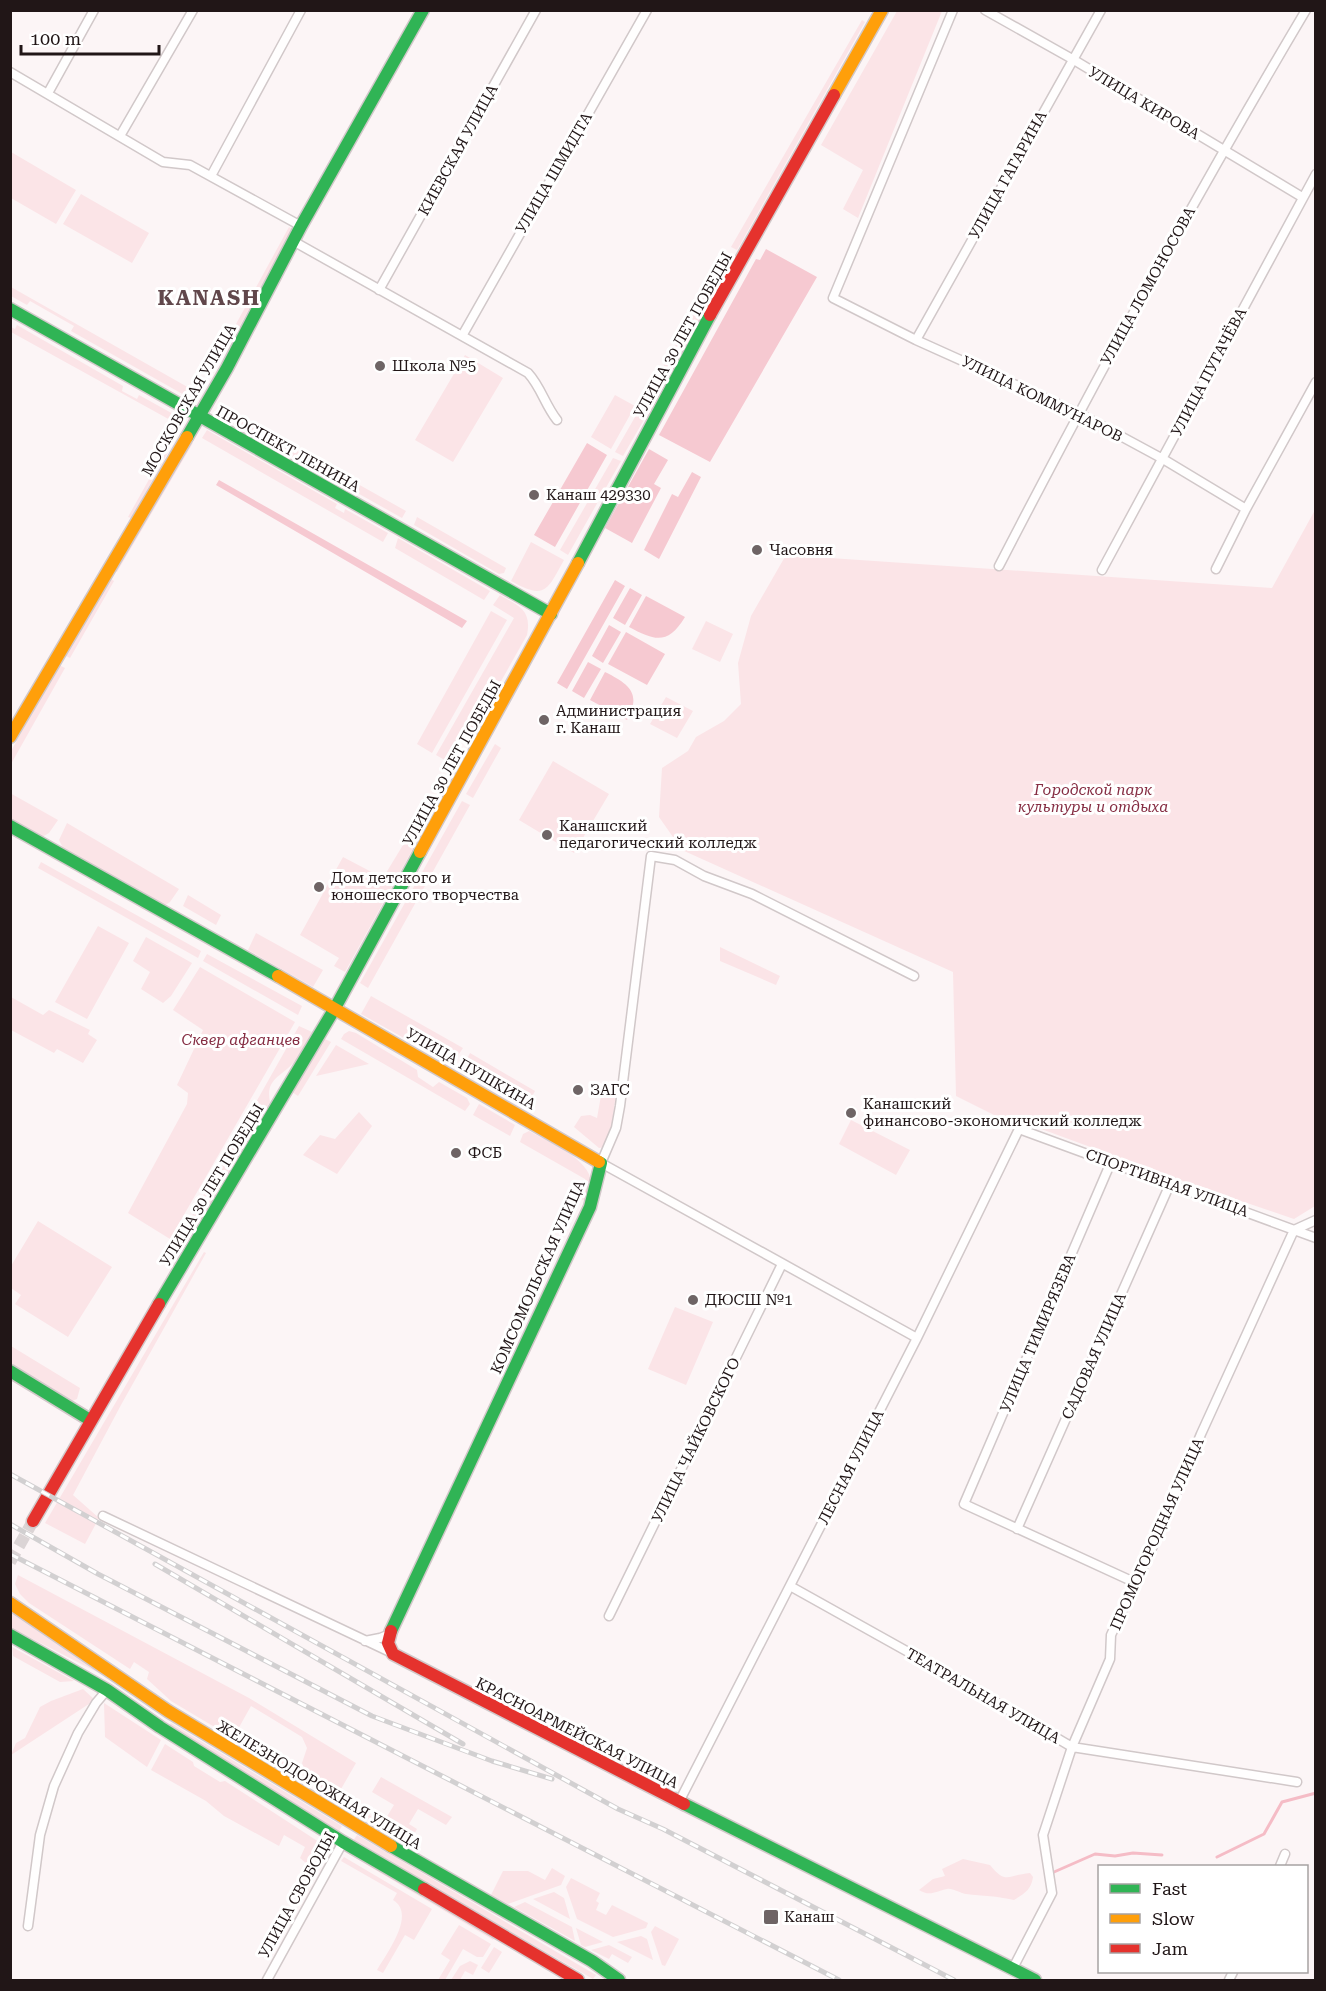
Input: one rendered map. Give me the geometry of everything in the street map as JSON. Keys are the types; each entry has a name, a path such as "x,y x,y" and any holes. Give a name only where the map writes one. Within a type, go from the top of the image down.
{"main road":[{"name":"МОСКОВСКАЯ УЛИЦА","path":"10,737 199,416 301,226 423,10"},
{"name":"УЛИЦА 30 ЛЕТ ПОБЕДЫ","path":"33,1521 90,1420 335,1008 578,564 709,318 882,10"},
{"name":"ПРОСПЕКТ ЛЕНИНА","path":"10,309 550,614"},
{"name":"УЛИЦА ПУШКИНА","path":"10,826 335,1008 602,1163"},
{"name":"КОМСОМОЛЬСКАЯ УЛИЦА","path":"390,1634 590,1207 602,1163"},
{"path":"10,1371 90,1420"},
{"name":"ЖЕЛЕЗНОДОРОЖНАЯ УЛИЦА","path":"10,1603 168,1712 353,1824 592,1961 619,1980"},
{"path":"390,1634 388,1643 392,1653"},
{"path":"10,1635 107,1690 160,1727 344,1842 578,1980"},
{"name":"КРАСНОАРМЕЙСКАЯ УЛИЦА","path":"392,1653 679,1802 1035,1980"},
{"name":"УЛИЦА СВОБОДЫ","path":"344,1842 353,1824"}],"street":[{"path":"48,93 94,10"},
{"path":"120,136 193,10"},
{"path":"211,176 301,10"},
{"name":"КИЕВСКАЯ УЛИЦА","path":"379,290 536,10"},
{"name":"УЛИЦА ШМИДТА","path":"462,336 647,10"},
{"name":"УЛИЦА КОММУНАРОВ","path":"953,10 833,298 916,340 1078,413 1246,508"},
{"name":"УЛИЦА КИРОВА","path":"985,10 1074,60 1302,197"},
{"name":"УЛИЦА ГАГАРИНА","path":"916,340 1101,10"},
{"name":"УЛИЦА ЛОМОНОСОВА","path":"999,566 1078,413 1223,150 1306,10"},
{"path":"10,72 163,162 190,165 301,226"},
{"name":"УЛИЦА ПУГАЧЁВА","path":"1102,570 1316,174"},
{"path":"293,241 528,374 538,386 547,408 557,420"},
{"path":"1216,569 1246,508 1316,382"},
{"name":"КОМСОМОЛЬСКАЯ УЛИЦА","path":"602,1163 618,1117 651,856 675,860 704,876 752,894 914,976"},
{"name":"СПОРТИВНАЯ УЛИЦА","path":"1019,1129 1316,1238"},
{"name":"ЛЕСНАЯ УЛИЦА","path":"679,1802 917,1338 1019,1129"},
{"name":"УЛИЦА ТИМИРЯЗЕВА","path":"1017,1529 964,1504 1111,1162"},
{"name":"УЛИЦА ПУШКИНА","path":"602,1163 917,1338"},
{"name":"САДОВАЯ УЛИЦА","path":"1017,1529 1170,1184"},
{"path":"1294,1230 1316,1220"},
{"name":"ПРОМОГОРОДНАЯ УЛИЦА","path":"1012,1970 1052,1893 1044,1835 1072,1747 1110,1659 1111,1635 1294,1230"},
{"name":"УЛИЦА ЧАЙКОВСКОГО","path":"609,1616 782,1264"},
{"name":"КРАСНОАРМЕЙСКАЯ УЛИЦА","path":"103,1516 392,1653"},
{"path":"1017,1529 1136,1583"},
{"name":"ТЕАТРАЛЬНАЯ УЛИЦА","path":"790,1586 1072,1747 1297,1782"},
{"path":"364,1641 390,1634"},
{"path":"28,1926 40,1835 54,1786 78,1733 96,1703 107,1690"},
{"name":"УЛИЦА СВОБОДЫ","path":"267,1980 344,1842"},
{"path":"1280,1865 1285,1854"}],"green space":[{"path":"897,11 942,11 858,218 843,209 863,170 821,145"},
{"path":"862,20 865,22 737,250 731,247"},
{"path":"11,152 76,190 56,224 11,198"},
{"path":"81,194 149,233 132,263 63,224"},
{"path":"289,227 292,229 234,337 230,335"},
{"path":"728,253 734,257 704,311 698,308"},
{"path":"11,287 191,389 186,396 71,331 74,326 30,301 27,305 11,296"},
{"path":"694,313 701,317 681,352 674,348"},
{"path":"17,325 123,386 122,391 137,399 139,395 175,415 172,421 11,332 11,327 15,329"},
{"path":"465,355 503,378 453,462 415,440"},
{"path":"669,357 676,361 658,392 649,392"},
{"path":"615,395 635,406 611,449 591,437"},
{"path":"219,406 406,511 402,518 222,417 216,412"},
{"path":"639,410 643,412 645,418 623,456 615,452"},
{"path":"207,430 337,504 335,508 344,513 345,509 388,533 383,542 202,438"},
{"path":"187,440 193,443 117,572 112,570"},
{"path":"166,449 169,451 131,518 128,517"},
{"path":"613,458 621,461 568,555 560,550"},
{"name":"Городской парк культуры и отдыха","path":"1315,510 1315,1206 1294,1219 1011,1118 1008,1122 956,1096 953,972 682,850 659,817 662,768 688,751 696,737 724,721 741,704 738,663 751,616 786,555 1272,588"},
{"path":"417,517 506,568 504,573 499,574 414,525"},
{"path":"398,538 490,591 484,600 395,548"},
{"path":"531,542 564,560 549,585 538,591 522,587 511,581"},
{"path":"108,577 114,581 70,658 64,655"},
{"path":"500,595 526,614 527,635 469,738 461,735 452,753 457,758 453,765 436,755 514,618 493,605"},
{"path":"491,611 507,620 432,753 417,744"},
{"path":"706,621 733,634 720,662 692,649"},
{"path":"59,665 65,668 11,764 11,751"},
{"path":"666,697 693,711 677,738 650,724"},
{"path":"495,744 501,748 473,798 466,794"},
{"path":"553,761 609,794 574,853 519,820"},
{"path":"10,793 58,820 49,833 42,837 11,819"},
{"path":"462,801 470,805 368,988 360,983"},
{"path":"67,823 179,889 170,902 164,906 63,848 59,840"},
{"path":"406,840 415,845 345,972 334,966 339,958 300,935 343,857 383,878"},
{"path":"41,862 201,951 198,958 38,868"},
{"path":"188,895 221,915 216,925 183,906"},
{"path":"98,926 129,943 87,1019 55,1002"},
{"path":"256,933 323,970 313,987 248,950"},
{"path":"146,937 192,963 171,996 163,1003 141,989 150,972 133,961"},
{"path":"720,947 780,976 776,985 720,961"},
{"path":"207,954 302,1006 298,1015 203,961"},
{"name":"Сквер афганцев","path":"200,967 295,1022 170,1239 128,1213 187,1104 188,1093 177,1085 203,1030 173,1010"},
{"path":"371,996 463,1048 455,1060 447,1062 361,1014"},
{"path":"11,997 43,1015 49,1010 90,1030 88,1034 97,1040 83,1063 57,1049 54,1053 11,1030"},
{"path":"299,1026 312,1032 297,1058 272,1083 269,1094 270,1102 190,1239 181,1247 176,1244"},
{"path":"349,1031 417,1070 418,1077 433,1087 439,1082 467,1098 470,1104 465,1111 341,1039"},
{"path":"323,1038 331,1042 298,1096 292,1092"},
{"path":"336,1045 369,1064 316,1076"},
{"path":"470,1053 535,1091 528,1104 526,1103 528,1095 509,1083 503,1092 466,1070 466,1061"},
{"path":"602,1090 616,1093 609,1146 599,1148 574,1127 581,1116 590,1115 597,1118"},
{"path":"479,1104 515,1125 510,1136 473,1115"},
{"path":"359,1112 372,1126 337,1174 303,1155 320,1135 335,1139"},
{"path":"851,1120 910,1150 896,1175 839,1144"},
{"path":"529,1131 568,1152 584,1167 591,1184 585,1201 582,1200 587,1183 585,1179 520,1142 523,1134"},
{"path":"38,1221 112,1267 68,1337 15,1304 21,1295 11,1288 11,1266"},
{"path":"204,1252 206,1253 73,1495 99,1518 85,1544 45,1523"},
{"path":"675,1307 713,1322 686,1385 648,1369"},
{"path":"11,1346 80,1388 77,1399 72,1401 11,1363"},
{"path":"18,1575 249,1698 356,1763 337,1796 357,1808 355,1812 302,1779 305,1771 302,1763 307,1748 302,1737 251,1706 233,1738 171,1701 147,1679 149,1672 134,1662 130,1669 29,1603 20,1594 15,1584"},
{"path":"10,1611 97,1669 101,1674 11,1628"},
{"path":"12,1647 74,1681 60,1682 13,1656"},
{"path":"83,1689 95,1700 11,1755 16,1743 25,1738 40,1707"},
{"path":"104,1703 161,1740 147,1767 105,1737"},
{"path":"171,1723 342,1826 339,1831 168,1727"},
{"path":"244,1736 293,1767 295,1776 238,1741"},
{"path":"165,1744 193,1762 194,1766 220,1782 225,1781 319,1842 307,1864 300,1858 305,1847 284,1835 279,1846 224,1816 206,1801 151,1770"},
{"path":"381,1777 452,1817 446,1825 418,1809 409,1824 417,1829 409,1843 366,1819 369,1815 383,1823 394,1805 372,1792"},
{"path":"357,1835 596,1975 593,1979 353,1841"},
{"path":"348,1851 495,1937 493,1940 347,1853"},
{"path":"344,1857 432,1909 414,1940 405,1935 383,1973 377,1970 401,1924 400,1906 393,1900 397,1893 341,1861"},
{"path":"963,1859 990,1865 1004,1877 1030,1873 1033,1877 1031,1885 1027,1891 1014,1900 966,1894 949,1889 930,1893 919,1890 933,1879 945,1876 942,1869"},
{"path":"552,1868 565,1876 561,1885 508,1904 491,1895 503,1871 528,1871 545,1880"},
{"path":"571,1878 600,1893 596,1901 599,1903 596,1910 606,1915 612,1905 648,1923 646,1928 613,1937 577,1919 566,1887"},
{"path":"554,1892 564,1898 570,1919 533,1899"},
{"path":"525,1902 572,1927 575,1941 514,1907"},
{"path":"459,1925 491,1944 483,1957 477,1957 463,1949 445,1980 438,1980 450,1960 441,1954"},
{"path":"655,1926 679,1939 665,1966 662,1965 651,1932"},
{"path":"576,1928 603,1942 585,1947 581,1945"},
{"path":"641,1936 647,1939 653,1960 617,1942"},
{"path":"609,1945 632,1957 628,1963 612,1954 609,1959 591,1950"},
{"path":"494,1947 502,1952 489,1973 481,1968"},
{"path":"470,1961 478,1965 473,1975 465,1971 460,1980 451,1980 460,1966"}],"shaded area":[{"path":"766,249 817,277 710,462 659,435 756,259 760,260"},
{"path":"587,443 607,455 555,547 534,535"},
{"path":"649,449 668,460 654,484 661,488 632,543 605,528"},
{"path":"692,472 701,477 659,559 644,550 672,494 678,497"},
{"path":"219,480 467,621 462,628 216,485"},
{"path":"615,580 625,586 567,689 557,683"},
{"path":"630,588 642,595 625,625 613,618"},
{"path":"646,596 685,617 679,626 667,636 654,637 629,627"},
{"path":"609,625 621,632 603,663 592,656"},
{"path":"626,632 665,654 647,685 608,664"},
{"path":"588,662 601,669 584,698 572,691"},
{"path":"605,672 631,690 633,703 627,720 590,700"}],"waterway":[{"path":"1217,1857 1264,1834 1282,1802 1316,1793"},
{"path":"1054,1872 1095,1854 1162,1855"}],"tunnel":[{"path":"10,1562 33,1521"}],"railway":[{"path":"10,1474 618,1809 663,1829 954,1980"},
{"path":"10,1524 98,1574 372,1716 492,1761 552,1779"},
{"path":"10,1554 839,1980"},
{"path":"155,1564 463,1744"}],"traffic: fast":[{"path":"187,437 227,368 301,226 423,10"},
{"path":"10,309 551,614"},
{"path":"578,563 710,315"},
{"path":"10,826 278,976"},
{"path":"159,1304 335,1008 420,852"},
{"path":"391,1631 590,1207 601,1163 599,1162"},
{"path":"10,1371 90,1420"},
{"path":"10,1635 107,1690 160,1727 343,1842 424,1889"},
{"path":"684,1804 1035,1980"},
{"path":"391,1846 592,1961 619,1980"}],"traffic: slow":[{"path":"834,95 882,10"},
{"path":"10,737 187,437"},
{"path":"420,852 578,563"},
{"path":"278,976 599,1162"},
{"path":"10,1603 168,1711 391,1846"}],"traffic: jam":[{"path":"710,315 834,95"},
{"path":"33,1521 159,1304"},
{"path":"391,1631 388,1643 393,1654 684,1804"},
{"path":"424,1889 578,1980"}],"place":[{"name":"Школа №5","path":"380,366"},
{"name":"Канаш 429330","path":"534,495"},
{"name":"Часовня","path":"757,550"},
{"name":"Администрация г. Канаш","path":"544,720"},
{"name":"Канашский педагогический колледж","path":"547,835"},
{"name":"Дом детского и юношеского творчества","path":"319,887"},
{"name":"ЗАГС","path":"578,1090"},
{"name":"Канашский финансово-экономичский колледж","path":"851,1113"},
{"name":"ФСБ","path":"456,1153"},
{"name":"ДЮСШ №1","path":"693,1300"},
{"name":"Канаш","path":"771,1917"}],"district":[{"name":"KANASH","path":"209,298"}]}
